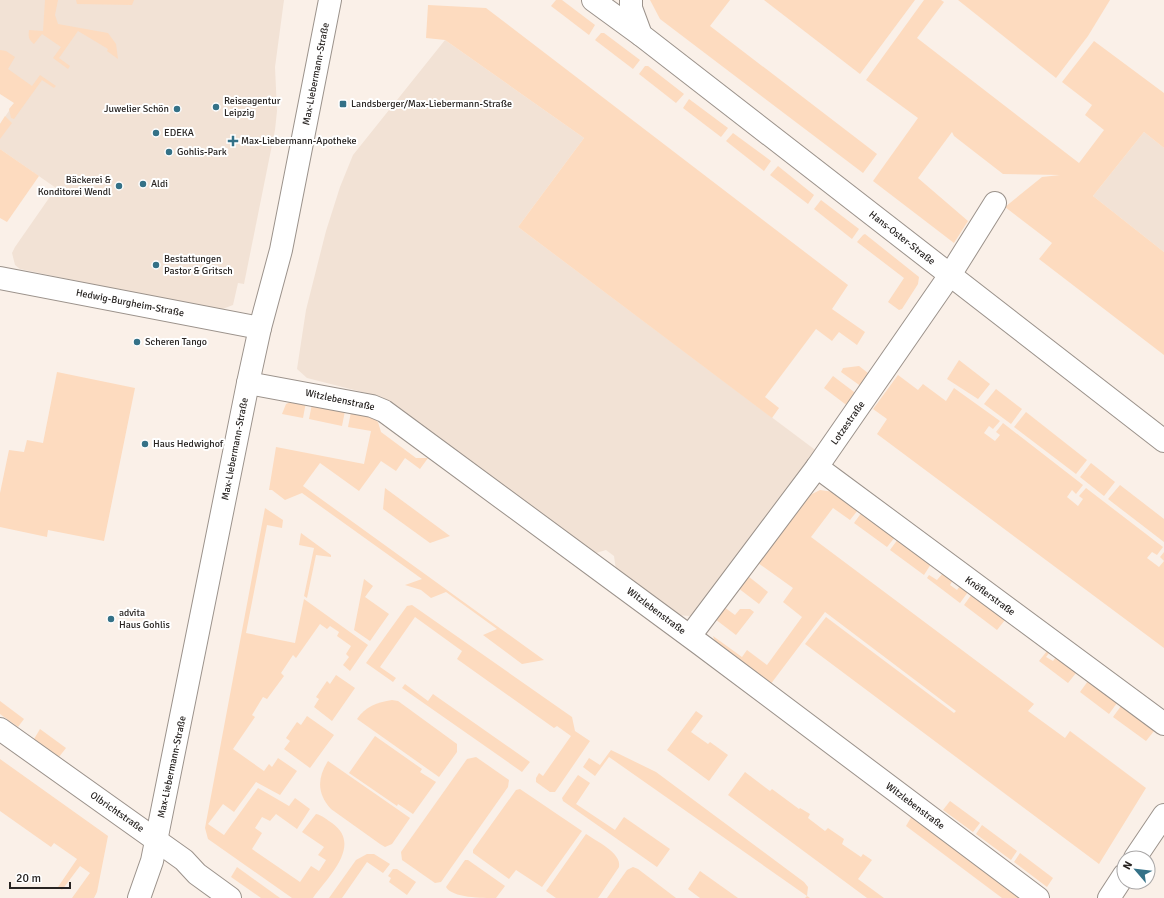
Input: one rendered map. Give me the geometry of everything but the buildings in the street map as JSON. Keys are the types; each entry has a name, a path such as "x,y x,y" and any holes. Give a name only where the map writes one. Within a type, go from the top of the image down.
{"street":[{"name":"Max-Liebermann-Straße","path":"139,898 152,861 157,840 248,383 260,328 281,250 330,0"},
{"name":"Hans-Oster-Straße","path":"593,0 1164,441"},
{"path":"631,0 631,8 640,35"},
{"name":"Lotzestraße","path":"690,636 817,467 950,275 995,203"},
{"name":"Hedwig-Burgheim-Straße","path":"0,278 260,328"},
{"name":"Witzlebenstraße","path":"248,383 372,406 384,411 690,636 1038,898"},
{"name":"Knöflerstraße","path":"817,467 1164,724"},
{"name":"Olbrichtstraße","path":"0,729 157,840 184,860 197,874 230,898"},
{"path":"1140,850 1164,815"},
{"path":"1109,898 1116,887"}],"shaded area":[{"path":"0,0 284,0 275,67 277,111 275,130 244,284 238,283 233,305 220,310 203,307 20,269 15,265 12,253 15,247 56,188 0,149 0,124 24,89 4,74 0,56"},
{"path":"45,0 58,0 55,15 58,24 108,33 116,44 118,59 107,51 108,49 78,31 59,58 70,66 68,69 53,58 61,47 42,34 34,44 29,38 29,30 43,31"},
{"path":"76,0 134,0 132,5 77,4"},
{"path":"556,0 562,0 595,25 589,35 551,6"},
{"path":"650,0 730,0 710,26 877,154 863,173 660,19"},
{"path":"764,0 915,0 860,74"},
{"path":"924,0 941,0 944,2 917,38 1079,163 1104,130 1085,115 1092,105 1062,82 1094,41 1164,93 1164,148 1144,132 1093,196 1164,252 1164,355 1039,259 1052,243 1005,207 1042,177 1060,175 1003,174 954,136 952,132 918,178 968,221 954,243 873,181 918,118 866,80"},
{"path":"958,0 1110,0 1088,36 1056,78"},
{"path":"428,5 486,8 848,285 832,309 865,332 857,345 839,332 832,341 816,329 765,397 779,408 772,418 518,227 584,138 445,40 426,38"},
{"path":"601,33 604,33 640,60 633,69 595,40"},
{"path":"445,40 584,138 518,227 818,452 698,614 690,616 675,615 616,570 614,556 606,550 593,554 382,397 307,378 297,369 306,310 326,231 340,187 353,155"},
{"path":"0,50 6,51 15,57 8,69 32,86 40,75 56,86 54,88 42,80 14,119 11,118 9,109 14,103 0,94"},
{"path":"645,66 648,66 684,94 676,103 639,74"},
{"path":"689,99 728,128 721,137 683,108"},
{"path":"5,116 12,123 0,139 0,124"},
{"path":"1144,132 1164,148 1164,252 1093,196"},
{"path":"733,133 771,161 764,171 726,141"},
{"path":"0,149 39,176 7,222 0,218"},
{"path":"778,166 814,195 808,204 770,175"},
{"path":"821,200 859,229 852,239 814,209"},
{"path":"865,234 919,277 918,284 902,309 899,310 888,302 904,278 857,242"},
{"path":"959,360 990,384 978,399 947,379"},
{"path":"859,366 868,373 862,387 841,372 843,368"},
{"path":"57,372 135,388 104,541 48,530 47,537 0,527 0,493 9,450 24,452 27,440 43,443"},
{"path":"898,375 918,390 923,384 946,401 954,388 1000,421 993,429 989,426 984,433 995,441 1000,435 996,432 1003,423 1083,485 1076,494 1072,490 1067,497 1078,506 1083,499 1079,496 1086,488 1163,547 1157,555 1152,552 1147,558 1159,567 1164,561 1164,648 877,434 887,419 873,409"},
{"path":"833,376 858,395 849,407 824,388"},
{"path":"996,389 1022,409 1011,424 984,404"},
{"path":"295,400 306,402 303,418 282,414 286,404"},
{"path":"312,404 345,411 342,426 309,419"},
{"path":"351,412 370,416 378,422 381,432 416,458 428,458 420,469 405,458 396,471 381,461 359,491 320,463 303,486 544,660 522,664 483,635 497,629 446,592 431,598 421,590 405,585 422,579 302,493 285,500 272,490 269,490 276,447 364,464 371,431 348,427"},
{"path":"1026,412 1087,460 1076,474 1014,427"},
{"path":"1091,463 1115,482 1104,496 1080,477"},
{"path":"1120,485 1164,519 1164,542 1108,499"},
{"path":"385,488 450,536 430,543 383,509"},
{"path":"820,490 834,492 858,510 850,520 833,508 811,537 1034,704 1028,711 1065,738 1070,731 1146,788 1099,864 805,644 826,617 954,713 956,711 825,612 770,685 716,645 713,636 742,657 747,650 767,665 802,617 783,602 793,588 758,563 808,496"},
{"path":"265,508 283,520 282,528 267,525 246,633 295,643 304,599 368,645 350,671 343,665 349,657 346,654 351,646 337,636 339,632 330,626 327,629 320,624 296,658 293,655 281,673 284,676 267,699 263,697 252,715 255,717 233,749 264,771 269,764 272,767 278,758 297,771 280,795 256,782 234,812 223,804 208,824 224,835 258,788 289,806 295,798 310,809 297,829 276,814 270,821 262,817 255,828 262,833 252,849 300,882 311,866 319,871 326,860 318,855 324,847 302,832 316,814 332,823 341,832 344,841 344,851 334,871 313,898 292,898 208,839 205,828"},
{"path":"862,512 895,537 887,547 854,523"},
{"path":"301,533 331,555 331,557 316,555 307,598 304,596 314,548 299,545"},
{"path":"898,539 931,564 924,575 890,550"},
{"path":"1164,552 1164,561 1160,557"},
{"path":"943,573 953,580 950,585 957,590 960,586 968,592 960,603 927,578 929,575 937,580"},
{"path":"748,576 768,592 759,604 738,588"},
{"path":"364,579 373,586 365,597 389,614 370,641 354,630"},
{"path":"972,594 1005,620 997,630 964,605"},
{"path":"412,605 572,717 575,731 590,741 555,792 550,792 536,782 536,778 539,773 543,776 571,736 557,726 554,728 457,659 462,651 415,617 380,667 396,678 393,682 366,663 407,606"},
{"path":"724,607 735,615 740,609 750,609 754,612 736,635 715,619"},
{"path":"1047,651 1049,653 1046,657 1053,661 1056,657 1076,673 1068,683 1039,661"},
{"path":"336,675 355,688 332,721 314,707 319,699 316,697 327,681 330,684"},
{"path":"1088,681 1117,703 1109,714 1080,692"},
{"path":"405,684 428,701 433,694 530,762 522,772 402,688"},
{"path":"392,700 398,701 457,744 457,752 439,777 357,719 368,708 381,702"},
{"path":"0,701 24,719 18,727 0,714"},
{"path":"1121,706 1154,731 1146,741 1113,717"},
{"path":"696,711 703,716 691,732 708,744 710,742 728,755 709,781 667,750"},
{"path":"307,716 334,735 310,768 284,749 290,741 286,738 297,722 301,725"},
{"path":"40,729 66,748 59,757 34,739"},
{"path":"375,736 422,769 420,772 436,782 413,814 398,804 397,806 349,773"},
{"path":"611,750 656,772 804,882 808,887 807,896 609,757 595,776 583,767 589,758 600,765"},
{"path":"476,757 509,780 508,787 441,882 435,883 402,860 401,852 467,759"},
{"path":"0,759 108,836 97,892 94,898 72,898 90,873 80,866 62,890 58,887 77,859 54,843 51,847 0,811"},
{"path":"328,761 410,818 392,844 385,847 380,844 331,809 326,803 321,792 320,780 324,767"},
{"path":"745,772 770,791 772,789 799,809 800,808 810,814 808,818 825,831 828,828 844,839 842,844 861,857 863,854 872,860 858,879 884,898 867,898 728,795"},
{"path":"578,775 590,783 576,804 615,830 624,817 670,849 657,867 563,801 562,798"},
{"path":"520,789 582,831 542,887 516,870 509,879 473,853 473,850 516,790"},
{"path":"950,801 980,823 973,832 943,810"},
{"path":"913,814 1025,898 1002,898 906,826"},
{"path":"982,825 1017,851 1011,860 976,834"},
{"path":"586,834 613,852 619,862 619,867 598,898 556,898 546,891"},
{"path":"1020,853 1053,878 1047,887 1014,862"},
{"path":"367,854 374,854 390,864 383,873 367,862 342,898 329,898 356,860"},
{"path":"465,860 468,860 505,886 496,898 461,895 449,891 446,887"},
{"path":"237,867 280,898 261,898 231,877"},
{"path":"633,867 638,869 676,898 607,898 627,870"},
{"path":"393,869 397,869 416,882 407,895 389,882 391,878 388,876"},
{"path":"700,871 738,898 700,898 688,889"}],"place":[{"name":"Landsberger/Max-Liebermann-Straße","path":"343,104"},
{"name":"Reiseagentur Leipzig","path":"216,107"},
{"name":"Juwelier Schön","path":"177,109"},
{"name":"EDEKA","path":"156,133"},
{"name":"Max-Liebermann-Apotheke","path":"233,141"},
{"name":"Gohlis-Park","path":"169,152"},
{"name":"Aldi","path":"143,184"},
{"name":"Bäckerei & Konditorei Wendl","path":"119,186"},
{"name":"Bestattungen Pastor & Gritsch","path":"156,265"},
{"name":"Scheren Tango","path":"137,342"},
{"name":"Haus Hedwighof","path":"145,444"},
{"name":"advita Haus Gohlis","path":"111,619"}]}
